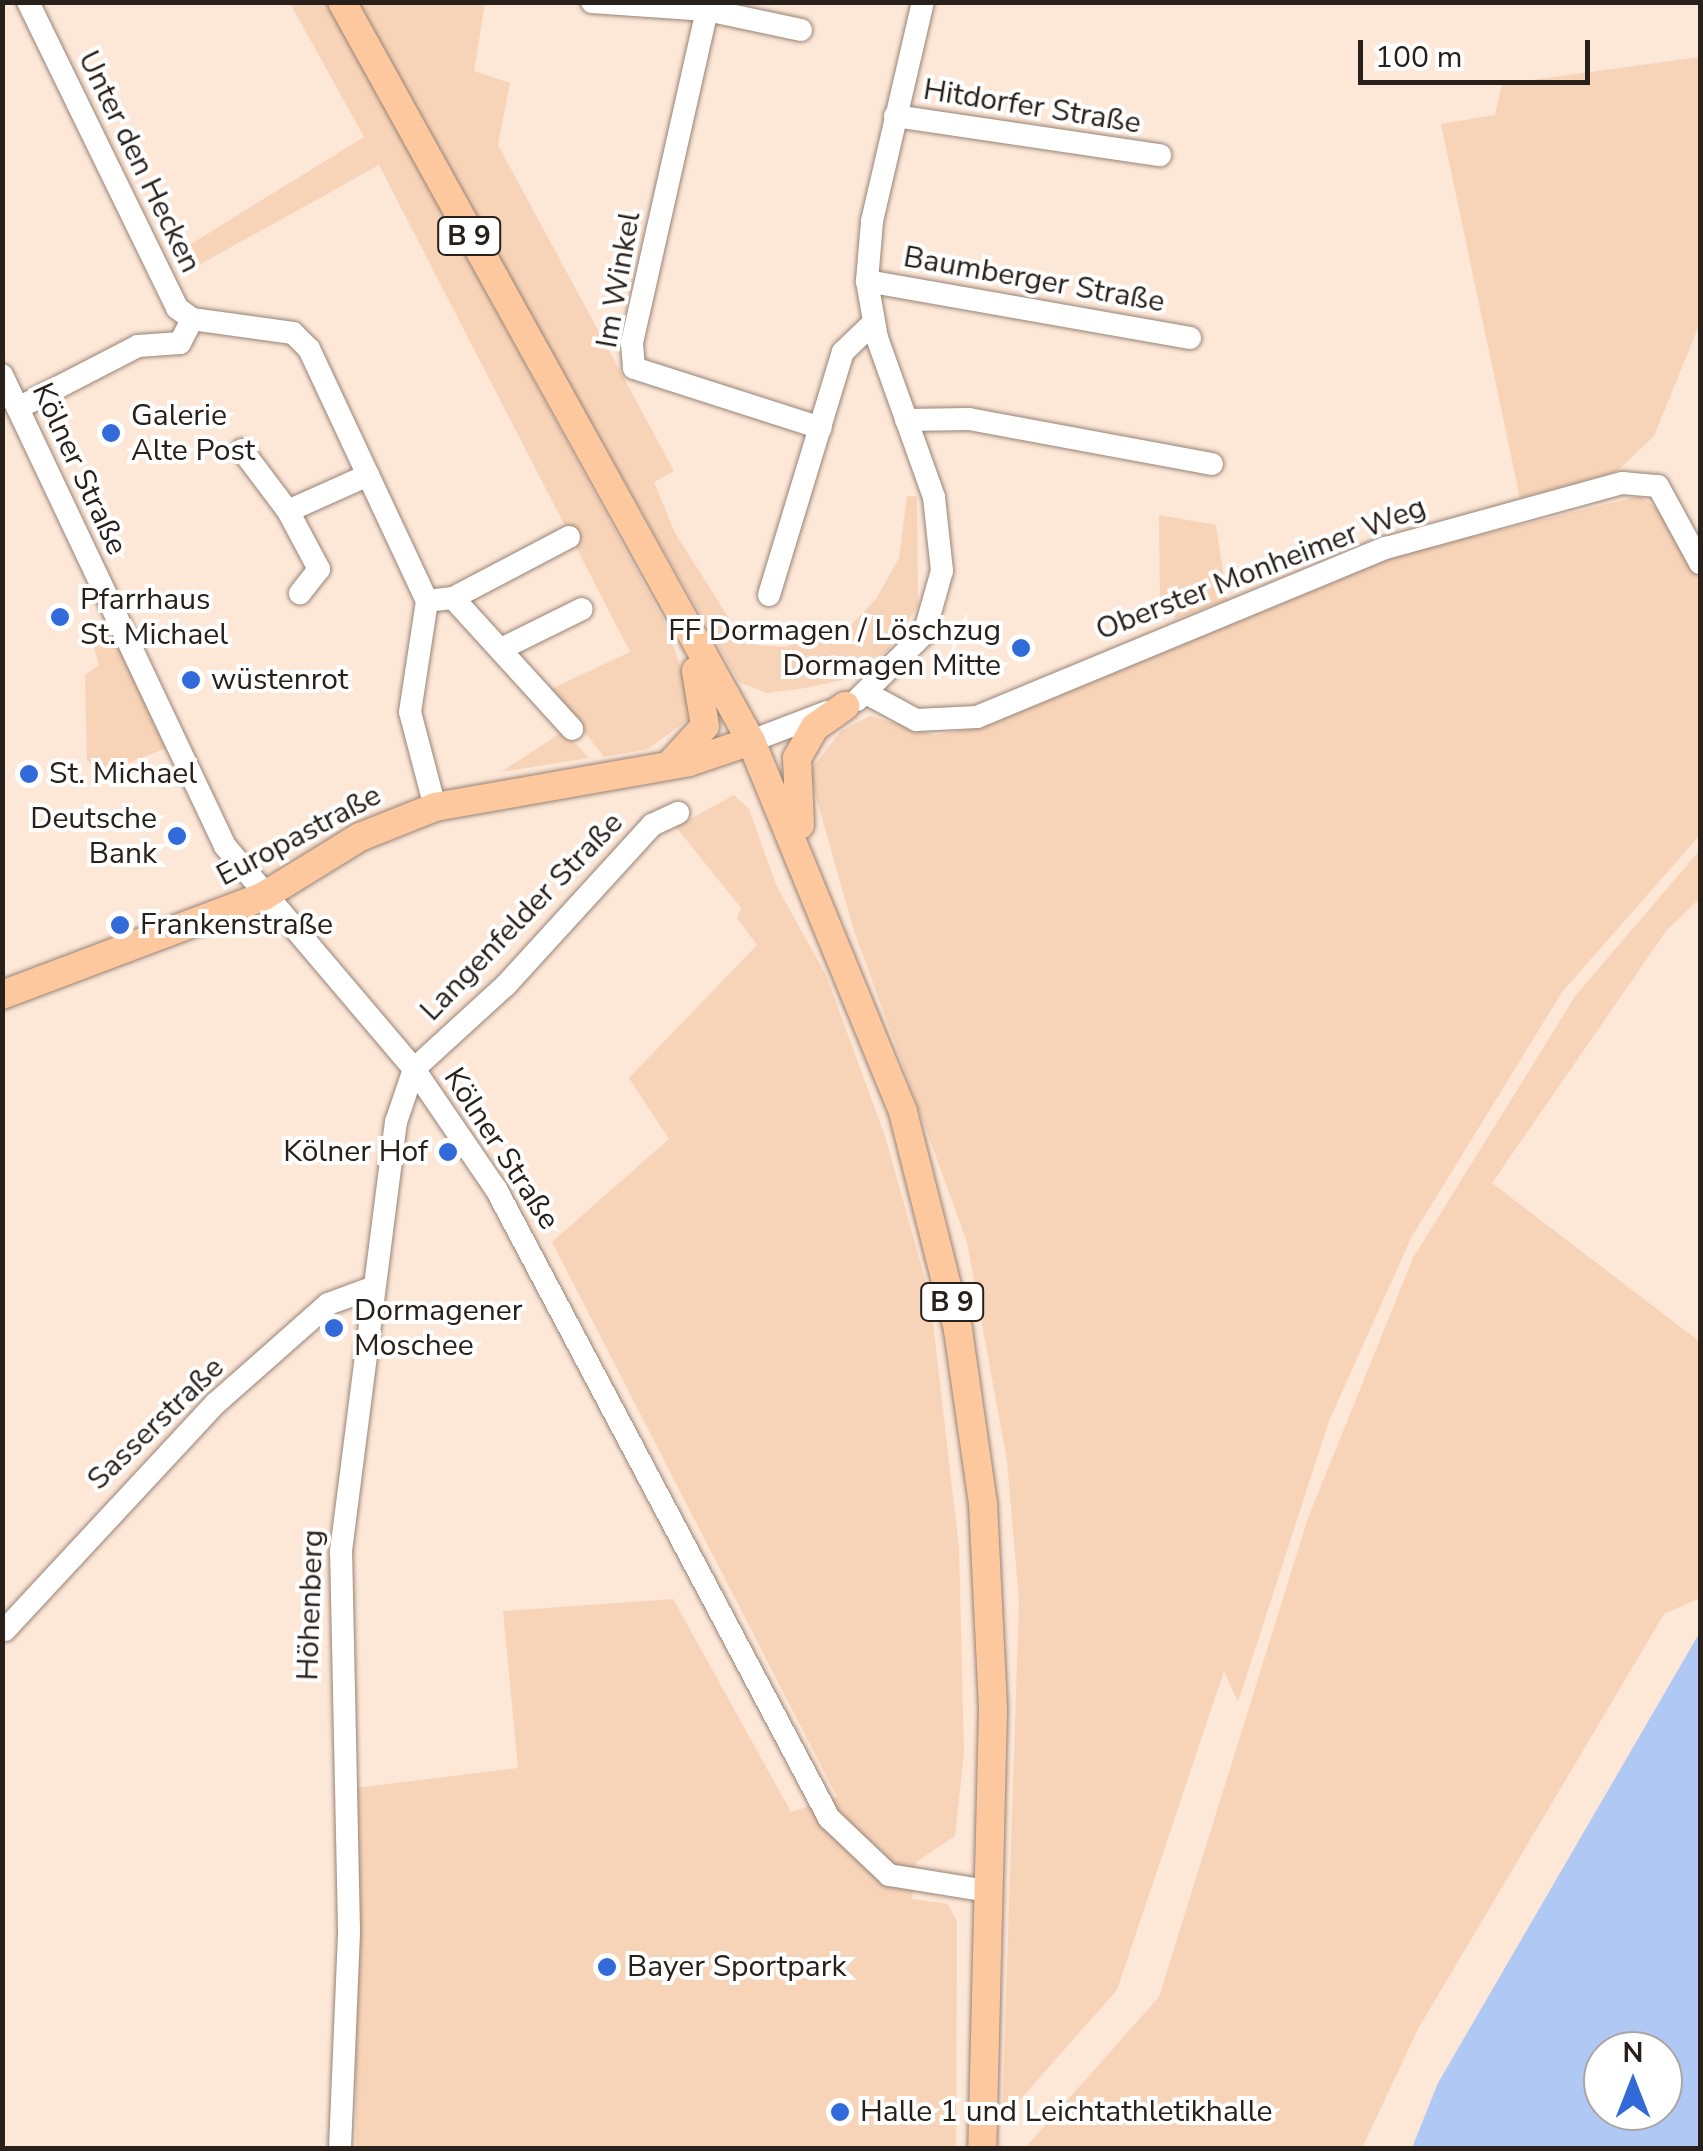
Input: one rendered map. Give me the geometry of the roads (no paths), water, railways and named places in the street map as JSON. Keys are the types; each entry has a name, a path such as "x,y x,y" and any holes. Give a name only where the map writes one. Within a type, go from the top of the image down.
{"main road":[{"name":"B 9","path":"342,2 751,741 807,861 903,1112 958,1330 990,1608 982,2148"},
{"path":"658,767 692,749 708,716 683,621"},
{"path":"807,861 795,768 806,736 856,700"},
{"name":"Europastraße","path":"3,994 264,896 360,837 434,807 658,767 751,741"}],"street":[{"name":"Unter den Hecken","path":"28,2 149,256 192,319 274,328 303,340 427,601"},
{"path":"592,2 707,10 801,30"},
{"path":"751,741 856,700 924,634 939,597 942,536 873,323 867,281 895,116 923,2"},
{"name":"Im Winkel","path":"707,10 631,359 644,374 821,428"},
{"name":"Hitdorfer Straße","path":"895,116 1160,155"},
{"name":"Baumberger Straße","path":"867,281 1190,338"},
{"path":"18,408 138,346 180,343 192,319"},
{"path":"769,595 843,352 873,323"},
{"name":"Kölner Straße","path":"2,375 208,815 264,896 414,1069 536,1258 830,1818 889,1875 988,1892"},
{"path":"906,420 969,419 1212,464"},
{"path":"242,450 288,511 320,569 300,593"},
{"path":"288,511 368,475"},
{"name":"Oberster Monheimer Weg","path":"856,700 916,720 978,718 1386,548 1622,482 1658,486 1700,563"},
{"path":"434,807 410,712 427,601 454,598 569,537"},
{"path":"454,598 572,729"},
{"path":"501,649 582,608"},
{"name":"Langenfelder Straße","path":"414,1069 506,985 652,824 678,813"},
{"name":"Höhenberg","path":"340,2148 350,1930 340,1551 369,1289 396,1122 414,1069"},
{"name":"Sasserstraße","path":"5,1630 214,1404 328,1304 369,1289"}],"water":[{"path":"1700,1632 1700,2148 1412,2148 1438,2083"}],"place":[{"name":"Galerie Alte Post","path":"111,433"},
{"name":"Pfarrhaus St. Michael","path":"60,617"},
{"name":"FF Dormagen / Löschzug Dormagen Mitte","path":"1021,648"},
{"name":"wüstenrot","path":"191,680"},
{"name":"St. Michael","path":"29,774"},
{"name":"Deutsche Bank","path":"177,836"},
{"name":"Frankenstraße","path":"120,925"},
{"name":"Kölner Hof","path":"448,1152"},
{"name":"Dormagener Moschee","path":"334,1328"},
{"name":"Bayer Sportpark","path":"607,1967"},
{"name":"Halle 1 und Leichtathletikhalle","path":"840,2112"}]}
